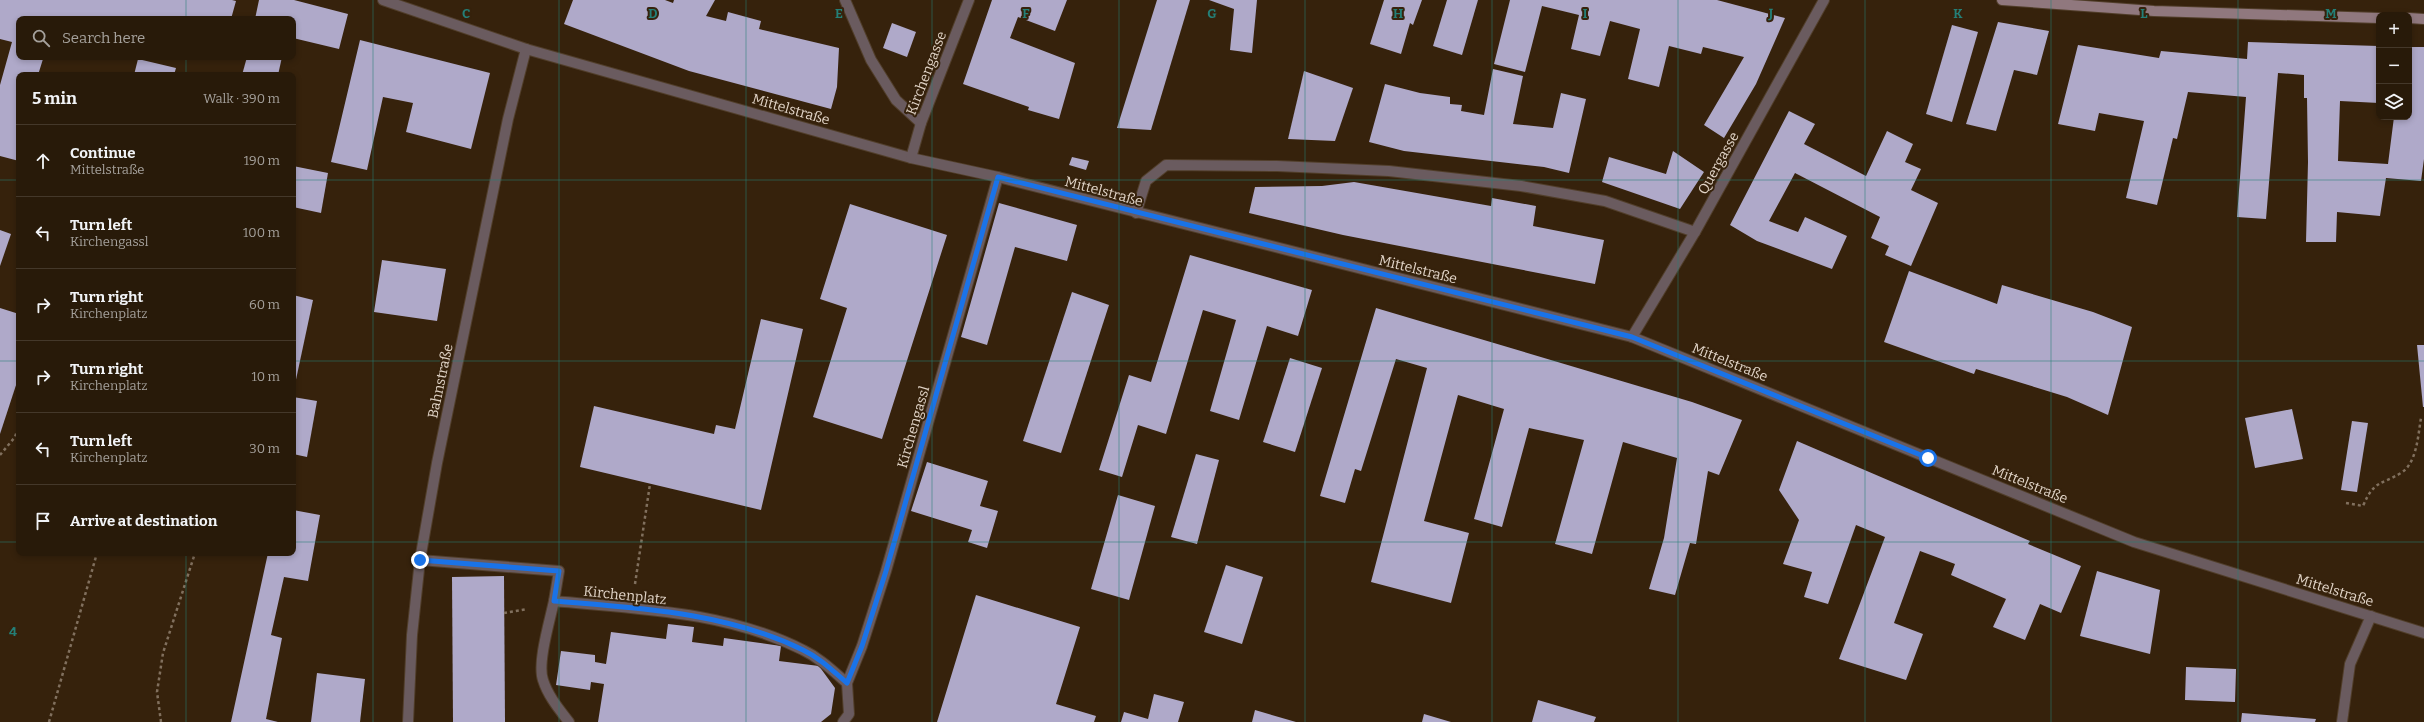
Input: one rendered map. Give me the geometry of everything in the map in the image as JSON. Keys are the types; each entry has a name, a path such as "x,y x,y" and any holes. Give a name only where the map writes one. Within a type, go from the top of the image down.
{"main road":[{"path":"2002,0 2154,11 2376,18"},
{"path":"2412,18 2424,19"}],"street":[{"name":"Mittelstraße","path":"384,0 526,49 911,158 998,177 1632,337 2134,542 2424,632"},
{"path":"846,0 872,60 896,100 921,123"},
{"name":"Kirchengasse","path":"911,158 921,123 969,0"},
{"name":"Quergasse","path":"1632,337 1695,232 1824,0"},
{"name":"Bahnstraße","path":"408,722 412,635 420,560 437,463 508,119 526,49"},
{"path":"1136,213 1146,181 1166,165 1277,166 1389,171 1521,186 1606,201 1695,232"},
{"name":"Kirchengassl","path":"847,683 862,646 886,571 998,177"},
{"path":"420,560 559,571 543,653 542,680 555,704 569,722"},
{"name":"Kirchenplatz","path":"554,601 721,620 760,632 804,650 827,665 847,683"},
{"path":"2342,722 2350,664 2371,616"},
{"path":"843,722 849,714 847,683"}],"path":[{"path":"2346,503 2363,506 2367,497 2378,483 2402,473 2413,458 2421,418"},
{"path":"0,456 16,434"},
{"path":"633,609 636,568 650,484"},
{"path":"49,722 96,556"},
{"path":"161,722 157,692 163,653 194,556"}],"building":[{"path":"0,0 236,1 232,16 16,16 16,60 43,60 39,72 16,72 16,160 0,156 0,85 12,42 0,39"},
{"path":"259,0 294,0 348,14 339,49 296,39 296,16 256,16"},
{"path":"573,0 665,0 673,3 674,0 715,0 706,16 726,21 728,12 761,21 759,29 839,48 837,87 831,109 689,71 564,24"},
{"path":"992,0 1067,0 1055,31 1018,17 1010,38 1075,63 1059,119 1028,110 1029,107 963,84"},
{"path":"1157,0 1190,0 1151,130 1117,128"},
{"path":"1209,0 1257,0 1252,53 1230,50 1234,9"},
{"path":"1384,0 1422,0 1413,25 1410,23 1401,54 1370,44"},
{"path":"1447,0 1478,0 1462,55 1433,46"},
{"path":"1510,0 1717,0 1785,18 1756,84 1724,138 1704,125 1744,57 1703,47 1701,54 1669,46 1659,87 1628,79 1640,29 1610,21 1600,56 1571,49 1579,15 1542,6 1525,72 1494,64"},
{"path":"1998,22 2049,31 2037,75 2014,70 1996,131 1966,124"},
{"path":"892,23 916,32 907,57 883,48"},
{"path":"1952,25 1978,32 1952,122 1926,114"},
{"path":"360,40 490,73 471,149 406,132 413,103 383,97 367,170 331,162"},
{"path":"2248,42 2376,46 2376,103 2340,101 2338,161 2388,164 2394,120 2412,120 2412,47 2424,47 2424,159 2421,181 2386,178 2380,216 2337,212 2336,242 2306,242 2308,162 2307,98 2304,98 2304,75 2278,73 2266,219 2237,217 2246,97 2188,92 2177,139 2173,138 2157,205 2126,198 2144,121 2099,113 2095,131 2058,124 2078,45 2159,58 2161,51 2247,59"},
{"path":"138,60 176,68 175,72 135,72"},
{"path":"246,60 281,60 279,72 243,72"},
{"path":"1493,69 1523,76 1513,124 1553,128 1561,93 1586,99 1569,173 1544,167 1404,151 1369,142 1385,84 1420,93 1450,97 1450,104 1462,105 1461,111 1484,115"},
{"path":"1304,71 1353,88 1335,141 1288,139"},
{"path":"1789,111 1815,124 1804,144 1866,176 1887,131 1913,144 1905,162 1921,169 1911,190 1938,203 1911,266 1885,255 1889,246 1871,238 1880,217 1795,173 1769,221 1798,232 1805,217 1847,236 1832,269 1757,241 1730,225"},
{"path":"1673,151 1704,172 1680,209 1602,182 1609,157 1666,174"},
{"path":"1072,157 1089,161 1086,170 1069,165"},
{"path":"296,167 328,173 321,213 296,208"},
{"path":"1354,182 1491,206 1492,198 1536,206 1533,226 1604,240 1595,284 1343,235 1249,213 1255,187 1322,186"},
{"path":"999,203 1077,225 1067,261 1015,247 987,345 961,337"},
{"path":"850,204 947,235 882,439 813,417 847,308 820,299"},
{"path":"0,230 11,234 0,266"},
{"path":"1190,255 1312,290 1298,336 1267,326 1239,420 1210,411 1236,320 1203,310 1166,434 1138,425 1122,477 1099,470 1129,375 1151,382"},
{"path":"382,260 446,269 437,321 374,312"},
{"path":"1909,271 1997,304 2002,285 2093,312 2132,327 2108,415 2067,397 1976,369 1974,374 1884,342"},
{"path":"1072,292 1109,305 1061,453 1023,441"},
{"path":"296,296 313,300 296,380"},
{"path":"0,308 16,313 16,385 0,434"},
{"path":"1376,308 1692,402 1742,420 1719,475 1708,471 1696,544 1690,543 1675,595 1649,589 1664,538 1677,458 1623,442 1592,554 1555,544 1584,440 1529,428 1502,527 1474,519 1504,409 1458,395 1424,521 1469,533 1451,603 1371,582 1427,368 1396,359 1361,471 1355,469 1345,503 1320,496"},
{"path":"761,319 803,329 761,510 580,467 594,406 714,434 716,425 735,429"},
{"path":"2417,345 2424,345 2424,407 2423,407"},
{"path":"1290,358 1322,368 1295,452 1263,442"},
{"path":"296,398 317,401 307,457 296,455"},
{"path":"2292,409 2303,459 2255,468 2245,418"},
{"path":"2352,421 2368,423 2357,492 2341,490"},
{"path":"1797,441 2030,541 2028,544 2081,566 2061,613 2040,604 2025,640 1993,627 2006,599 1951,575 1955,564 1920,551 1894,623 1923,634 1906,680 1839,659 1885,537 1856,525 1828,604 1804,597 1812,572 1783,564 1799,520 1779,490"},
{"path":"1196,454 1219,460 1197,544 1171,537"},
{"path":"927,462 988,481 980,506 998,511 987,548 968,542 972,530 911,511"},
{"path":"1118,495 1155,506 1129,600 1091,589"},
{"path":"296,511 320,515 308,581 284,577 271,635 282,638 266,719 278,722 231,722 267,556 296,556"},
{"path":"1226,565 1263,577 1242,644 1204,632"},
{"path":"2097,571 2160,590 2150,654 2080,636"},
{"path":"504,576 505,722 453,722 452,577"},
{"path":"976,595 1080,627 1056,704 1096,716 1094,722 937,722"},
{"path":"668,624 694,627 692,642 723,646 724,638 781,646 779,661 819,666 835,688 831,714 821,722 598,722 604,684 591,682 590,690 556,685 561,651 595,655 595,662 606,664 611,632 666,639"},
{"path":"2186,667 2236,669 2235,702 2185,700"},
{"path":"317,673 365,679 360,722 311,722"},
{"path":"1154,694 1184,702 1178,722 1121,722 1124,712 1148,719"},
{"path":"1538,700 1596,717 1594,722 1532,722"},
{"path":"1255,710 1296,722 1252,722"},
{"path":"2242,713 2316,719 2315,722 2241,722"},
{"path":"1424,714 1451,722 1422,722"}],"route":[{"path":"420,560 559,571 554,601 601,605 721,620 760,632 804,650 827,665 847,683 862,646 886,571 998,177 1632,337 1928,458"}]}
